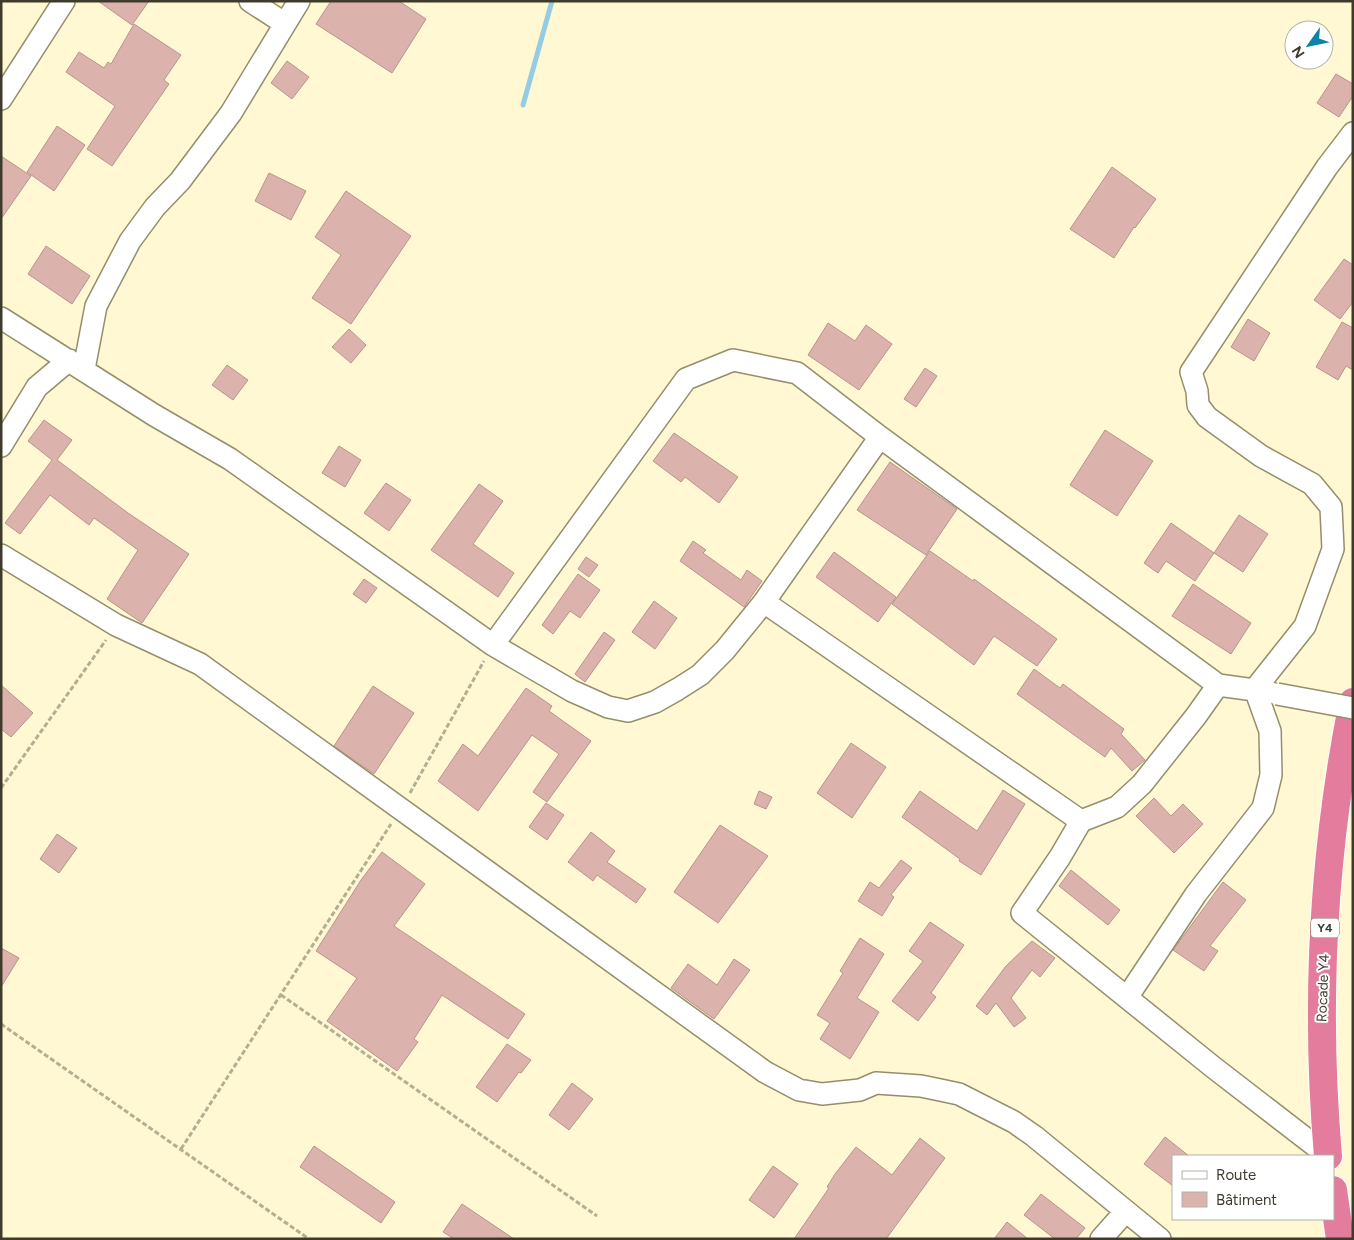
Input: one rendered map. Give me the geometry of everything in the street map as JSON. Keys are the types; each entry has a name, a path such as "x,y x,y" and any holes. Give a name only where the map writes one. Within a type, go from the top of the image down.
{"highway":[{"name":"Rocade Y4","path":"1327,1155 1321,1018 1327,869 1353,702"},
{"path":"1334,1197 1340,1239"}],"street":[{"path":"1,99 64,1"},
{"path":"250,1 284,23"},
{"path":"1,446 37,387 76,365 96,306 130,242 155,207 180,181 230,113 299,1"},
{"path":"1255,689 1305,626 1333,549 1331,507 1312,484 1261,456 1207,417 1198,406 1197,391 1191,372 1327,167 1353,133"},
{"path":"1,318 154,415 230,459 494,645 572,691 608,708 628,711 655,702 700,675 726,650 764,602 880,438"},
{"path":"494,645 686,379 733,360 797,373 880,438 1218,685 1255,689 1353,708"},
{"path":"1,555 116,625 200,664 400,810 780,1080 799,1090 822,1094 860,1090 876,1083 921,1086 959,1094 1014,1122 1034,1136 1160,1239"},
{"path":"764,602 1081,821"},
{"path":"1218,685 1142,784 1116,807 1081,821 1060,858 1022,913 1326,1155"},
{"path":"1128,996 1196,894 1264,808 1271,775 1270,731 1255,689"},
{"path":"1102,1239 1125,1212"}],"path":[{"path":"1,788 116,625"},
{"path":"180,1148 400,810 494,645"},
{"path":"281,995 598,1216"},
{"path":"1,1024 309,1239"}],"building":[{"path":"98,1 149,1 132,25"},
{"path":"331,1 399,1 426,19 392,73 316,24"},
{"path":"134,24 181,55 164,80 169,84 112,166 87,149 115,106 66,72 79,52 104,68 108,62 111,64"},
{"path":"287,61 309,77 292,99 271,83"},
{"path":"1336,74 1353,84 1353,96 1339,117 1317,103"},
{"path":"57,126 85,145 54,191 27,172"},
{"path":"1,156 31,176 1,219"},
{"path":"1112,167 1156,199 1134,227 1114,258 1070,229"},
{"path":"269,173 306,191 291,220 255,201"},
{"path":"346,191 411,236 351,324 312,298 341,255 315,237"},
{"path":"46,246 90,276 72,304 28,274"},
{"path":"1344,259 1353,265 1353,302 1340,319 1314,300"},
{"path":"1248,319 1270,333 1254,361 1231,347"},
{"path":"1342,322 1353,328 1353,370 1346,366 1338,380 1316,367"},
{"path":"828,323 855,341 866,325 892,344 859,390 808,355"},
{"path":"349,329 366,345 351,363 332,347"},
{"path":"227,365 248,380 233,400 212,385"},
{"path":"925,368 937,376 916,407 904,399"},
{"path":"44,420 72,440 57,460 128,513 189,554 142,623 107,599 138,550 111,530 94,518 89,525 50,495 20,534 5,523 52,460 28,441"},
{"path":"1105,430 1153,461 1117,516 1070,485"},
{"path":"674,433 738,477 719,503 685,477 681,482 653,461"},
{"path":"339,446 361,460 345,487 322,473"},
{"path":"890,462 957,509 926,555 857,510"},
{"path":"386,483 411,500 389,531 364,513"},
{"path":"479,484 503,501 473,544 514,573 498,597 431,550"},
{"path":"1239,515 1268,534 1243,572 1214,553"},
{"path":"1171,523 1214,553 1195,581 1166,561 1158,573 1144,563"},
{"path":"693,541 706,550 703,553 741,580 747,570 762,581 744,607 680,561"},
{"path":"930,551 973,581 974,579 1057,639 1037,666 994,636 974,665 892,604"},
{"path":"834,552 896,597 878,622 816,577"},
{"path":"586,557 598,565 589,577 578,569"},
{"path":"578,574 600,590 580,618 570,611 553,634 542,625"},
{"path":"364,579 377,588 366,603 353,594"},
{"path":"1193,584 1251,623 1231,654 1172,616"},
{"path":"654,601 677,618 655,649 632,632"},
{"path":"604,632 615,640 585,682 575,674"},
{"path":"1034,669 1060,688 1063,684 1124,729 1121,734 1145,760 1132,771 1111,748 1105,757 1017,694"},
{"path":"1,685 33,713 11,737 1,729"},
{"path":"373,686 414,713 374,774 334,746"},
{"path":"526,688 552,706 549,711 591,741 547,802 533,792 559,754 532,735 478,811 438,781 463,744 478,756"},
{"path":"851,743 886,767 852,818 817,793"},
{"path":"1003,790 1025,804 981,875 959,861 960,859 902,817 920,791 977,831"},
{"path":"759,791 772,797 766,809 754,804"},
{"path":"1154,798 1171,816 1183,804 1203,824 1174,853 1136,816"},
{"path":"546,803 564,815 547,840 529,827"},
{"path":"720,825 768,856 718,923 674,892"},
{"path":"591,832 615,851 607,862 646,889 636,903 597,875 593,881 568,862"},
{"path":"57,834 77,848 59,873 40,859"},
{"path":"382,852 425,884 394,926 525,1014 508,1039 442,995 414,1039 418,1042 397,1071 327,1021 357,978 316,951 361,880"},
{"path":"901,860 912,868 891,895 894,897 882,916 858,901 870,882 879,888"},
{"path":"1071,870 1120,910 1108,925 1059,886"},
{"path":"1223,882 1246,900 1210,946 1218,951 1204,971 1173,950"},
{"path":"930,922 964,945 931,993 936,997 918,1021 892,1001 923,961 909,951"},
{"path":"860,938 884,954 857,998 879,1012 850,1059 820,1039 830,1023 817,1015 843,973 840,971"},
{"path":"1032,941 1055,958 1040,977 1032,970 1011,998 1026,1018 1014,1027 996,1003 987,1015 976,1006 1006,966"},
{"path":"1,948 19,958 1,987"},
{"path":"734,959 750,970 714,1019 671,988 688,964 717,985"},
{"path":"507,1044 531,1060 521,1073 519,1072 497,1102 476,1087"},
{"path":"572,1083 593,1099 569,1130 549,1115"},
{"path":"1165,1137 1188,1155 1172,1155 1172,1185 1144,1164"},
{"path":"920,1138 945,1158 886,1239 794,1239 829,1188 827,1187 835,1174 856,1147 892,1175"},
{"path":"314,1146 395,1202 381,1223 300,1167"},
{"path":"773,1166 798,1184 774,1218 749,1200"},
{"path":"1041,1194 1085,1228 1076,1239 1055,1239 1024,1215"},
{"path":"462,1204 514,1239 454,1239 443,1232"},
{"path":"1007,1222 1028,1239 994,1239"}],"waterway":[{"path":"523,105 552,1"}]}
